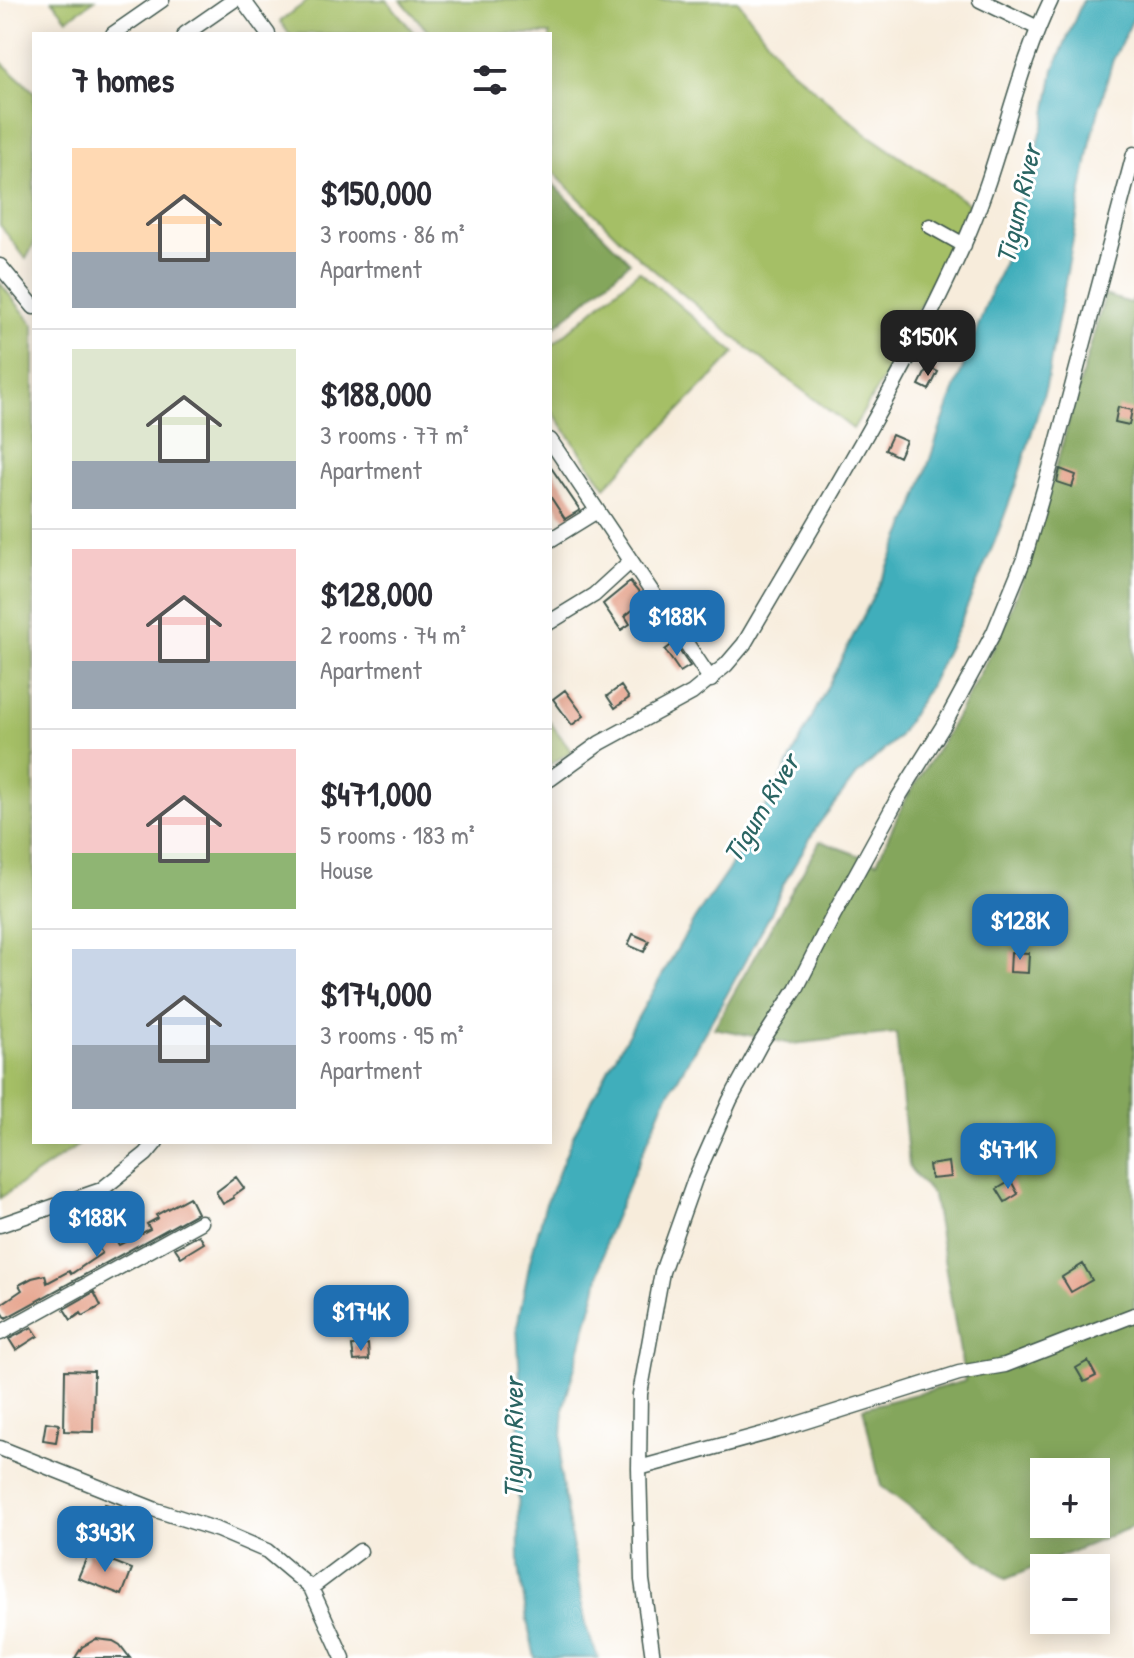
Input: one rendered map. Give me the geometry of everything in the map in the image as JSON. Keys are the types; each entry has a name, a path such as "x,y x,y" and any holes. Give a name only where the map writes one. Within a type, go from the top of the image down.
{"street":[{"path":"116,32 162,0"},
{"path":"188,32 234,0"},
{"path":"243,0 260,31"},
{"path":"980,0 1038,28"},
{"path":"552,778 600,743 711,680 744,644 902,371 964,245 985,194 1038,28 1051,0"},
{"path":"653,1658 642,1580 640,1394 662,1272 695,1179 730,1100 762,1041 796,989 869,850 945,723 994,632 1024,559 1048,478 1134,154"},
{"path":"930,226 964,245"},
{"path":"0,266 32,305"},
{"path":"556,462 597,511 711,680"},
{"path":"552,539 597,511"},
{"path":"552,621 594,595 631,561"},
{"path":"0,1225 101,1190 154,1144"},
{"path":"0,1333 201,1222"},
{"path":"639,1468 778,1430 959,1373 1005,1365 1134,1315"},
{"path":"0,1448 267,1551 311,1588 343,1658"},
{"path":"311,1588 360,1551"}],"green space":[{"path":"52,0 95,0 67,19"},
{"path":"309,0 387,0 413,32 288,32 280,21"},
{"path":"401,0 737,0 787,66 865,133 969,204 893,362 853,429 749,349 638,257 552,171 552,32 428,32"},
{"path":"0,61 32,90 32,248 26,259 0,225"},
{"path":"552,183 630,262 552,329"},
{"path":"639,271 735,353 605,487 552,411 552,345"},
{"path":"0,283 32,323 32,1144 80,1144 0,1198"},
{"path":"1105,295 1130,303 1134,298 1134,1526 1110,1536 1110,1458 1030,1458 1030,1538 1105,1538 1066,1554 1030,1554 1030,1569 1006,1579 881,1486 863,1408 965,1381 933,1196 909,1167 896,1033 792,1044 714,1028 820,841 877,862 904,802 950,728 1000,636 1028,564"},
{"path":"552,725 571,751 552,764"}],"water":[{"path":"1083,0 1134,0 1134,17 1112,62 1092,136 1046,386 1016,484 957,630 930,685 898,737 857,775 818,825 726,996 665,1100 607,1236 596,1291 564,1406 560,1471 586,1627 598,1658 535,1658 519,1566 521,1397 517,1327 545,1206 574,1134 611,1064 695,918 727,872 773,794 885,573 914,507 940,429 1009,250 1015,216 1045,120 1054,69"}],"building":[{"path":"928,367 938,372 929,390 919,385"},
{"path":"1118,407 1132,410 1129,425 1115,422"},
{"path":"892,435 906,441 899,457 885,450"},
{"path":"552,469 580,510 565,519 552,499"},
{"path":"1060,469 1076,475 1072,487 1057,482"},
{"path":"630,582 645,600 625,616 630,624 621,630 603,604"},
{"path":"674,643 690,666 680,672 665,650"},
{"path":"621,686 629,698 615,708 607,696"},
{"path":"565,690 584,716 572,725 553,699"},
{"path":"633,934 649,941 644,952 628,945"},
{"path":"1011,952 1029,953 1028,973 1010,972"},
{"path":"949,1162 951,1177 931,1179 929,1165"},
{"path":"236,1177 244,1188 223,1204 216,1192"},
{"path":"1011,1181 1018,1194 1005,1202 997,1189"},
{"path":"189,1197 197,1213 6,1318 0,1309 0,1305 22,1290 19,1285 45,1275 47,1283 69,1271 71,1274 102,1253 95,1243 111,1233 119,1245 150,1229 147,1224 158,1218 156,1215"},
{"path":"199,1235 204,1243 181,1257 175,1248"},
{"path":"1083,1264 1092,1280 1071,1292 1062,1277"},
{"path":"94,1292 101,1306 71,1320 64,1309"},
{"path":"32,1327 38,1336 16,1350 9,1339"},
{"path":"368,1344 369,1360 354,1361 352,1346"},
{"path":"1088,1361 1096,1376 1084,1382 1076,1368"},
{"path":"65,1370 94,1371 93,1432 64,1431"},
{"path":"46,1422 59,1424 56,1442 43,1440"},
{"path":"105,1504 128,1511 124,1523 101,1516"},
{"path":"89,1552 132,1569 122,1595 78,1578"},
{"path":"96,1639 113,1641 130,1658 75,1658 82,1647"}],"water label":[{"name":"Tigum River","path":"1018,204"},
{"name":"Tigum River","path":"761,808"},
{"name":"Tigum River","path":"513,1438"}]}
